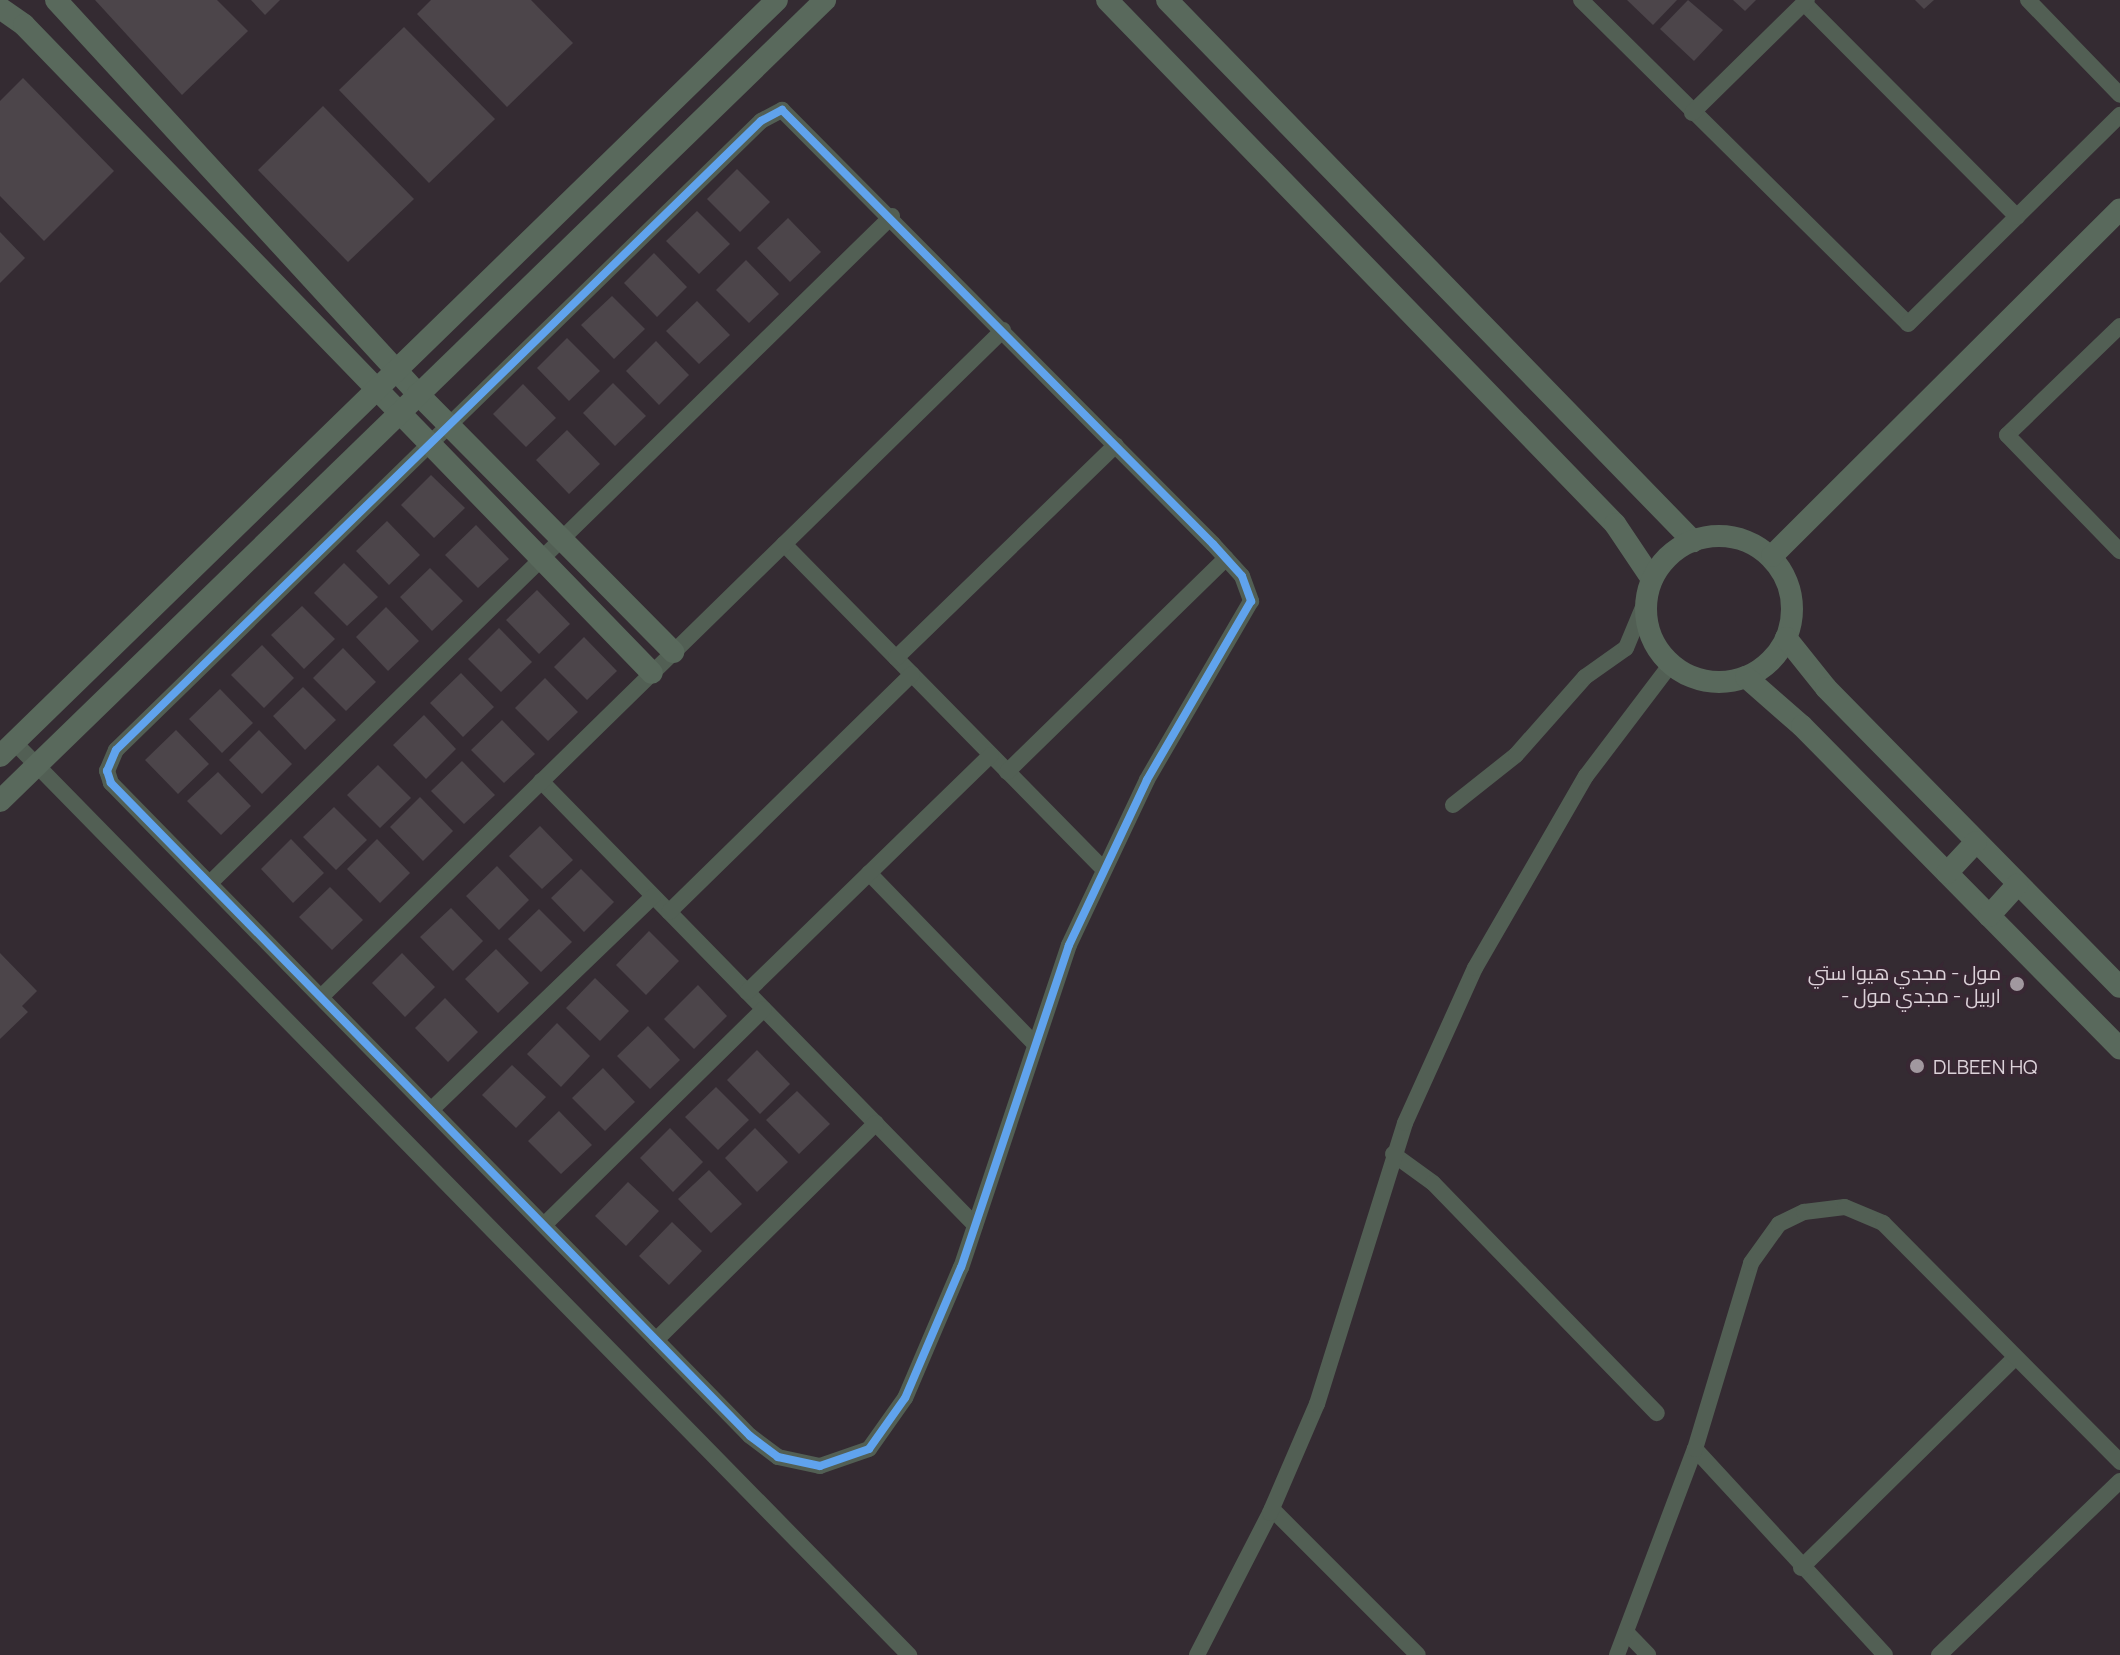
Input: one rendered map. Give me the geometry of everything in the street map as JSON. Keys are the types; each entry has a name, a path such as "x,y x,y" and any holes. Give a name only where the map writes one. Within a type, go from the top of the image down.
{"street":[{"path":"56,0 418,394 673,652"},
{"path":"777,0 7,749 36,766 909,1655"},
{"path":"0,801 825,0"},
{"path":"1107,0 1615,524 1649,590 1653,642 1671,664 1708,682 1746,677 1766,665 1786,638 1793,603 1788,581 1772,556 1738,538 1693,541 1662,563 1649,590 1626,648 1585,677 1516,755 1453,805"},
{"path":"1167,0 1693,541"},
{"path":"1581,0 1908,324 2120,115"},
{"path":"2028,0 2120,95"},
{"path":"1692,113 1806,2 2017,217"},
{"path":"0,8 24,25 652,673"},
{"path":"776,110 794,117 1003,330 1226,558 1248,585 1248,610 1182,717 1103,869 1033,1042 975,1225 905,1398 877,1443 849,1459 805,1464 771,1453 656,1340 111,783 108,760 776,110"},
{"path":"1772,556 2120,209"},
{"path":"210,883 892,216"},
{"path":"2120,326 2007,435 2120,551"},
{"path":"321,997 1003,330"},
{"path":"896,658 1116,445"},
{"path":"784,544 1103,869"},
{"path":"1007,772 1226,558"},
{"path":"1786,638 1826,688 2120,987"},
{"path":"1197,1655 1272,1509 1343,1329 1393,1154 1462,995 1524,877 1586,776 1671,664"},
{"path":"669,912 912,674"},
{"path":"1746,677 1802,726 2120,1048"},
{"path":"747,992 991,755"},
{"path":"541,781 975,1225"},
{"path":"1947,873 1976,842"},
{"path":"869,873 1033,1042"},
{"path":"1989,916 2017,885"},
{"path":"431,1110 653,896"},
{"path":"544,1225 764,1009"},
{"path":"656,1340 876,1123"},
{"path":"1393,1154 1433,1183 1657,1413"},
{"path":"1617,1655 1628,1634 1695,1449 1751,1263 1779,1224 1804,1212 1845,1207 1883,1223 2120,1462"},
{"path":"1801,1568 2015,1358"},
{"path":"1695,1449 1801,1568 1885,1655"},
{"path":"1939,1655 2120,1481"},
{"path":"1272,1509 1418,1655"},
{"path":"1628,1634 1648,1655"}],"building":[{"path":"95,0 217,0 248,31 182,95"},
{"path":"251,0 280,0 265,15"},
{"path":"431,0 531,0 573,43 507,107 417,14"},
{"path":"1627,0 1677,0 1653,25"},
{"path":"1688,0 1723,30 1694,61 1660,29"},
{"path":"1733,0 1756,0 1745,11"},
{"path":"1915,0 1934,0 1924,9"},
{"path":"404,27 495,119 429,183 339,90"},
{"path":"23,78 114,171 44,241 0,196 0,101"},
{"path":"323,106 414,199 348,262 258,170"},
{"path":"737,169 770,202 740,232 707,199"},
{"path":"697,211 730,244 699,274 666,241"},
{"path":"788,218 821,252 790,282 757,248"},
{"path":"0,232 25,258 0,283"},
{"path":"654,253 687,287 657,317 624,283"},
{"path":"746,260 779,294 749,323 716,290"},
{"path":"612,296 645,329 614,359 581,325"},
{"path":"697,301 730,335 699,364 666,331"},
{"path":"567,338 600,371 569,401 537,368"},
{"path":"656,341 689,375 659,405 626,371"},
{"path":"613,383 646,416 615,446 583,413"},
{"path":"523,384 556,418 526,447 493,414"},
{"path":"567,430 600,464 569,494 536,460"},
{"path":"431,475 465,508 434,538 401,505"},
{"path":"387,521 420,555 389,585 356,551"},
{"path":"476,525 509,559 478,588 445,555"},
{"path":"344,563 378,597 347,626 314,593"},
{"path":"430,568 463,601 432,631 400,597"},
{"path":"537,590 570,624 539,654 506,620"},
{"path":"302,606 335,639 304,669 271,635"},
{"path":"386,607 419,641 388,671 356,637"},
{"path":"499,628 532,662 501,692 468,659"},
{"path":"584,637 617,671 587,700 554,667"},
{"path":"262,645 294,678 264,708 231,675"},
{"path":"343,648 376,682 346,711 313,678"},
{"path":"461,673 494,707 463,737 430,703"},
{"path":"545,678 578,712 548,741 515,708"},
{"path":"303,687 336,720 305,750 273,716"},
{"path":"220,689 253,723 222,753 189,719"},
{"path":"424,715 456,749 426,779 393,745"},
{"path":"502,720 535,754 504,783 471,750"},
{"path":"176,730 209,764 178,794 145,760"},
{"path":"259,730 292,764 262,794 229,760"},
{"path":"462,761 495,795 464,824 431,791"},
{"path":"378,765 411,798 380,828 347,795"},
{"path":"218,772 251,806 221,835 187,801"},
{"path":"420,797 453,831 423,861 390,827"},
{"path":"334,807 367,840 336,870 303,837"},
{"path":"540,826 573,860 542,889 509,856"},
{"path":"291,839 324,873 293,903 261,869"},
{"path":"377,839 410,873 380,903 347,869"},
{"path":"497,866 529,900 499,930 466,896"},
{"path":"581,869 614,902 584,932 551,898"},
{"path":"330,887 363,920 332,950 299,917"},
{"path":"451,908 483,941 453,971 420,937"},
{"path":"539,909 572,942 541,972 508,939"},
{"path":"649,931 679,961 646,995 616,965"},
{"path":"496,949 529,983 498,1013 465,979"},
{"path":"0,953 37,991 22,1006 28,1012 0,1039"},
{"path":"402,953 435,987 405,1017 372,983"},
{"path":"595,978 629,1011 600,1041 566,1008"},
{"path":"698,985 727,1016 694,1049 664,1019"},
{"path":"445,998 478,1032 448,1062 415,1028"},
{"path":"557,1023 590,1056 561,1087 527,1054"},
{"path":"648,1026 680,1060 650,1089 617,1056"},
{"path":"757,1050 790,1084 760,1114 727,1080"},
{"path":"512,1065 546,1097 516,1128 482,1095"},
{"path":"603,1068 635,1102 605,1131 572,1098"},
{"path":"716,1087 749,1120 718,1150 685,1117"},
{"path":"797,1091 830,1124 799,1154 766,1120"},
{"path":"559,1111 592,1145 561,1174 528,1141"},
{"path":"670,1128 703,1162 673,1192 640,1158"},
{"path":"755,1128 788,1162 757,1192 725,1158"},
{"path":"709,1170 742,1204 711,1233 678,1199"},
{"path":"628,1182 659,1211 626,1246 595,1216"},
{"path":"672,1222 702,1251 669,1285 639,1256"}],"cycle path":[{"path":"782,110 1213,544 1242,576 1251,601 1147,780 1069,945 961,1267 905,1398 869,1449 820,1466 778,1457 750,1436 111,783 107,771 116,750 761,121 782,110"}],"place":[{"name":"مول - مجدي هيوا ستي - اربيل - مجدي مول","path":"2017,984"},
{"name":"DLBEEN HQ","path":"1917,1066"}]}
